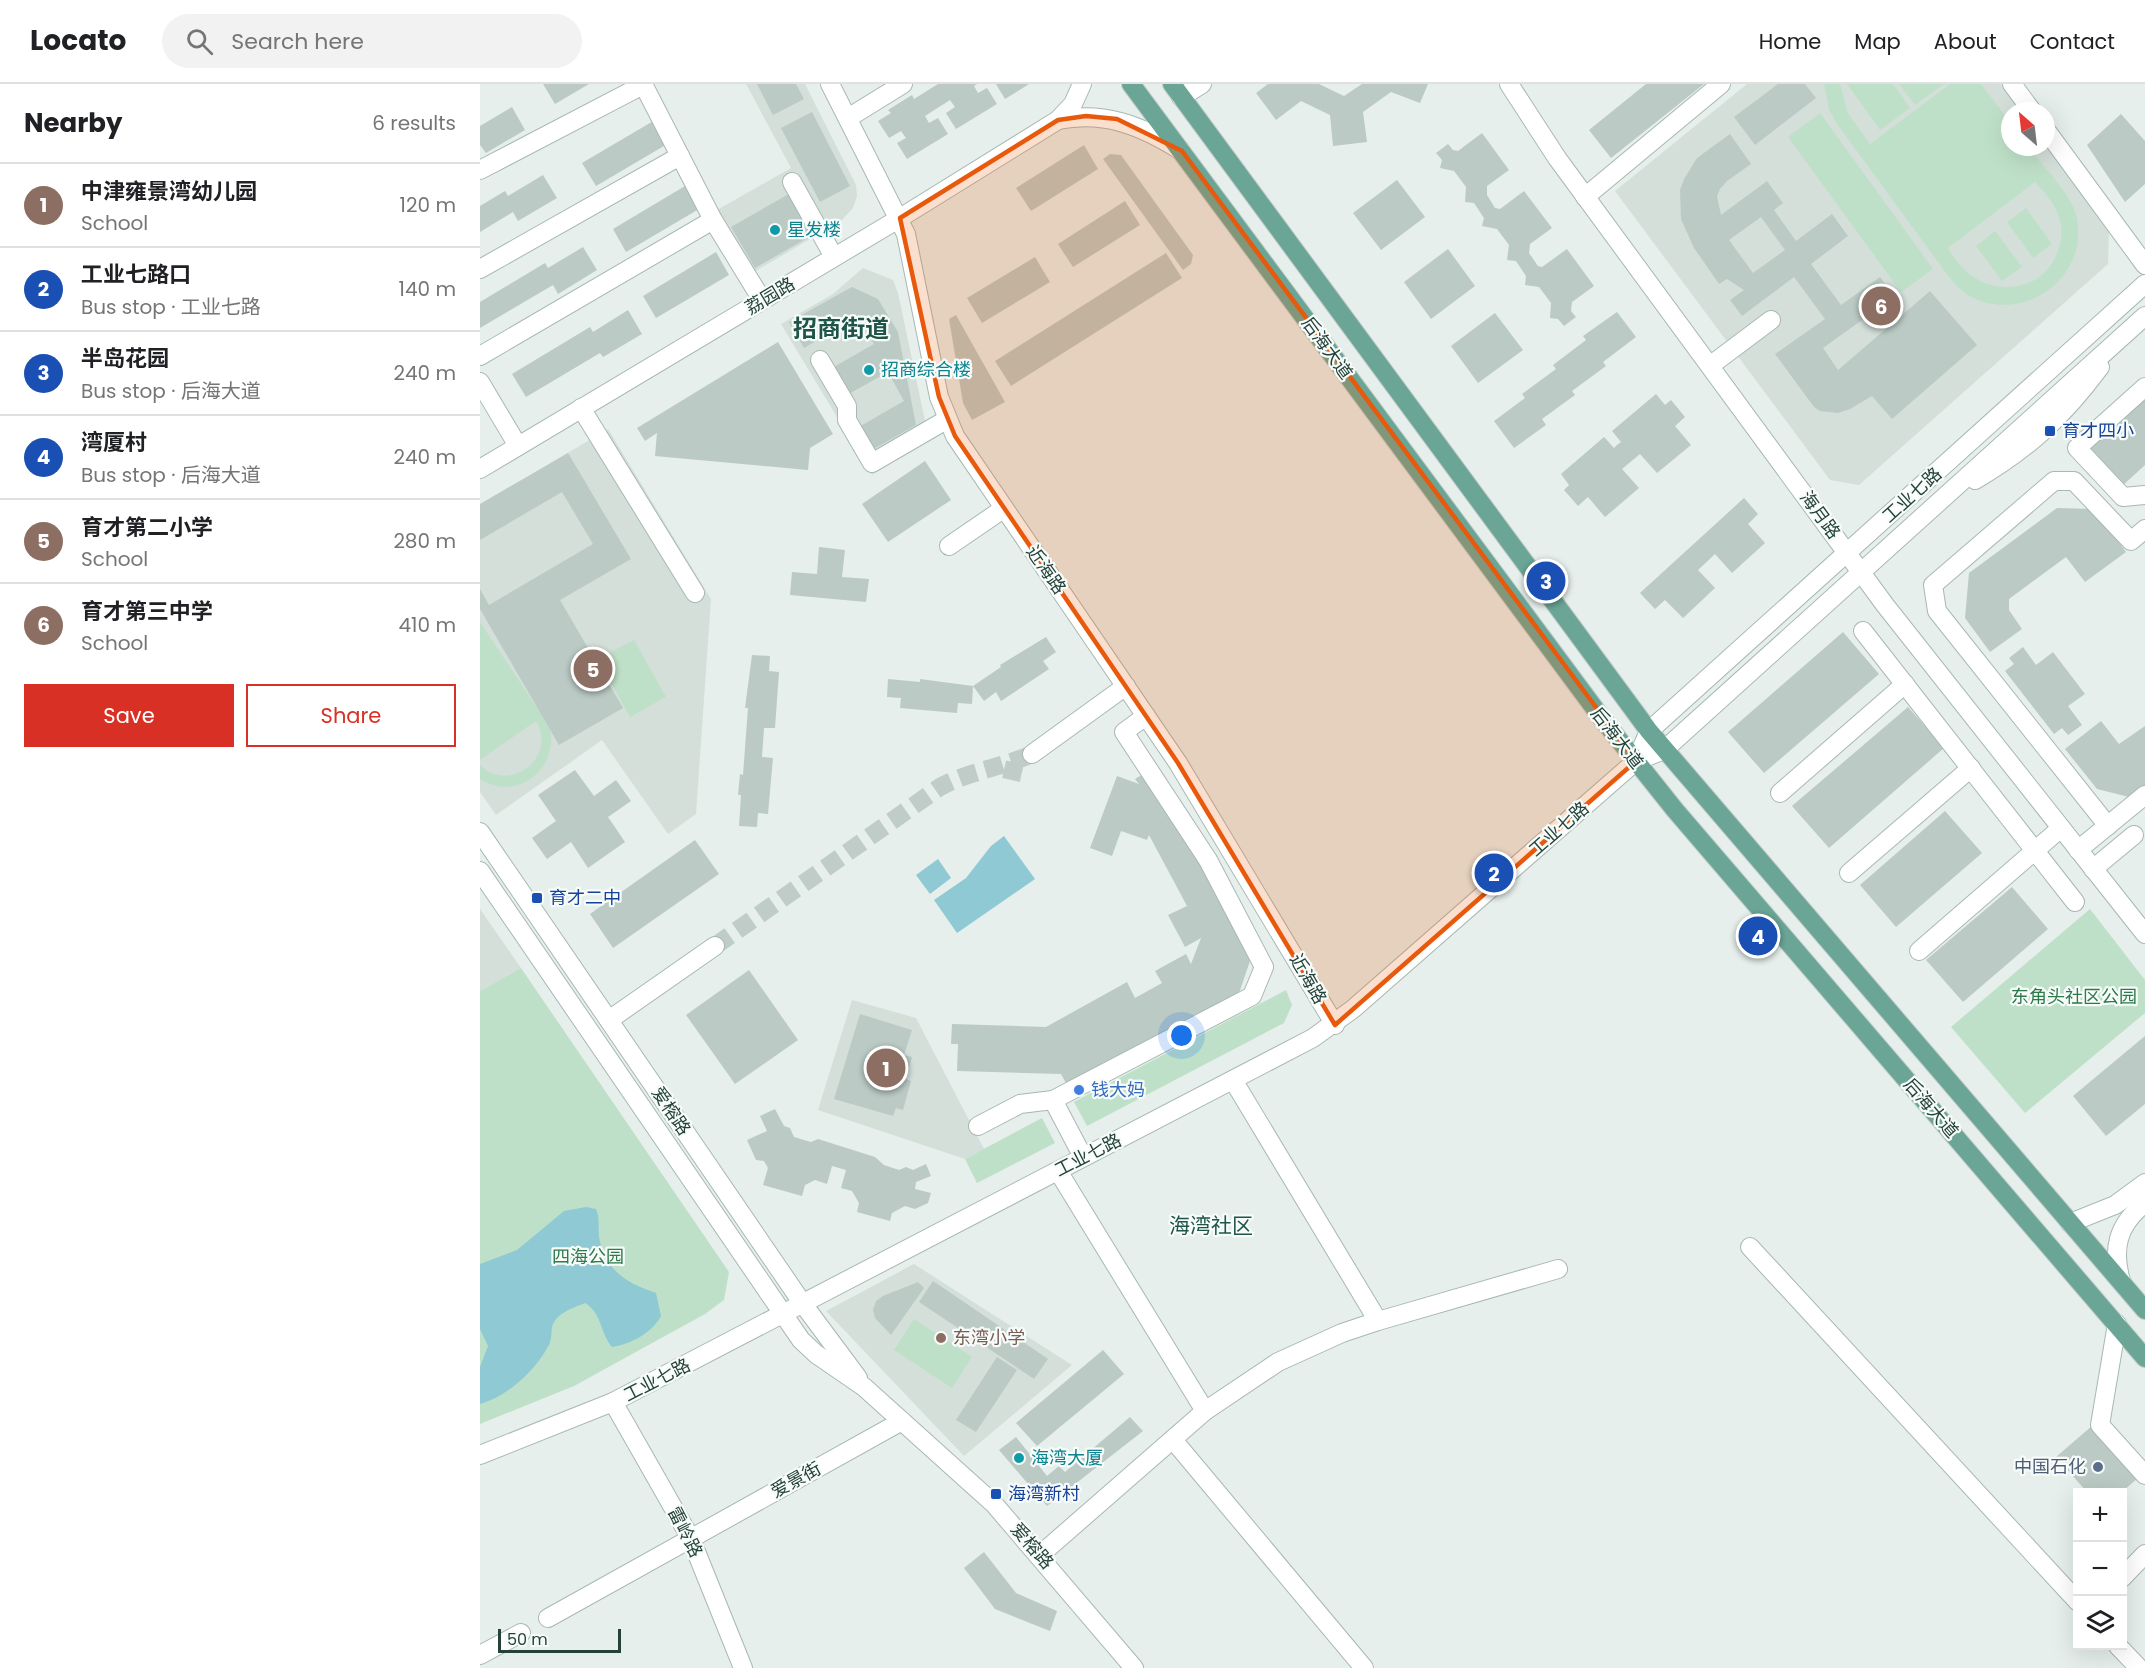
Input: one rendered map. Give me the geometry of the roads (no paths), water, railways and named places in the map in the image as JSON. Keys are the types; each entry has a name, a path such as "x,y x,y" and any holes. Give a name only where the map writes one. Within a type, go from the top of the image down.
{"main road":[{"name":"后海大道","path":"1131,84 1636,761 2145,1358"},
{"name":"后海大道","path":"1177,90 1664,750 2145,1310"}],"street":[{"path":"480,170 643,84 713,220 762,300"},
{"name":"近海路","path":"830,84 900,218 906,234 939,398 946,420 1003,509 1126,686 1206,807 1335,1025"},
{"name":"荔园路","path":"480,469 900,218 1058,120 1073,104 1082,84"},
{"path":"1177,90 1202,84"},
{"name":"海月路","path":"1509,84 1536,128 1585,197 1711,365 1847,553 2145,934"},
{"path":"1585,197 1721,84"},
{"path":"2012,84 2025,102"},
{"path":"848,118 895,86"},
{"name":"荔园路","path":"1058,120 1086,116 1117,119 1157,135 1182,151"},
{"path":"2055,142 2145,266"},
{"path":"480,269 680,156"},
{"path":"792,182 834,257"},
{"path":"480,356 713,220"},
{"name":"工业七路","path":"1636,761 1649,731 2145,285"},
{"name":"工业七路","path":"480,1455 613,1402 783,1316 1335,1025 1636,761 1664,750 2145,316"},
{"path":"1711,365 1771,320"},
{"path":"820,360 847,406 847,420 872,463 946,420"},
{"path":"480,382 518,446"},
{"path":"2145,387 2077,448 2123,497 2145,495"},
{"path":"581,408 695,593"},
{"path":"2108,826 1937,611 1933,585 2054,481 2074,481 2131,541 2145,529"},
{"path":"949,546 1003,509"},
{"path":"1863,631 2075,902"},
{"path":"1780,793 1905,684"},
{"path":"1032,754 1126,686"},
{"path":"978,1126 1020,1104 1053,1100 1252,996 1264,967 1208,860 1124,732 1146,716"},
{"path":"1849,873 1971,768"},
{"path":"2078,850 2145,795"},
{"path":"1918,951 2061,828"},
{"name":"爱榕路","path":"480,832 803,1305 864,1387"},
{"path":"2093,869 2134,835"},
{"name":"爱榕路","path":"480,871 783,1316 816,1354 864,1387 994,1504 1040,1555 1134,1668"},
{"path":"507,910 526,898"},
{"path":"609,1020 714,946"},
{"path":"1233,1080 1378,1321"},
{"path":"1053,1100 1083,1157"},
{"path":"1058,1171 1205,1411"},
{"path":"2070,1223 2115,1205 2145,1183"},
{"path":"2121,1281 2116,1263 2119,1234 2128,1219 2145,1203"},
{"path":"1750,1247 2073,1597"},
{"path":"1040,1555 1174,1441 1205,1411 1278,1362 1342,1333 1378,1321 1558,1269"},
{"path":"2117,1324 2100,1425 2145,1475"},
{"name":"雷岭路","path":"613,1402 691,1539 743,1668"},
{"name":"爱景街","path":"548,1618 902,1421"},
{"path":"1174,1441 1364,1668"},
{"path":"2127,1573 2145,1554"},
{"path":"480,1655 521,1633"},
{"path":"2122,1650 2139,1668"}],"water":[{"path":"1004,836 1035,879 957,933 934,900 966,878 991,846"},
{"path":"938,859 951,878 930,894 916,875"},
{"path":"586,1207 596,1209 602,1248 612,1267 626,1280 656,1293 661,1316 652,1328 640,1337 612,1347 591,1307 585,1303 570,1309 554,1322 549,1345 528,1373 501,1395 480,1404 480,1367 488,1346 480,1329 480,1264 517,1250 564,1211"}],"tunnel":[{"path":"715,946 940,787 962,777 1032,754"},
{"path":"1011,780 1015,762"}],"place":[{"name":"星发楼","path":"775,230"},
{"name":"育才第三中学","path":"1881,306"},
{"name":"招商综合楼","path":"869,370"},
{"name":"育才四小","path":"2050,431"},
{"name":"半岛花园","path":"1546,581"},
{"name":"育才第二小学","path":"593,669"},
{"name":"工业七路口","path":"1494,873"},
{"name":"育才二中","path":"537,898"},
{"name":"湾厦村","path":"1758,936"},
{"name":"中津雍景湾幼儿园","path":"886,1068"},
{"name":"钱大妈","path":"1079,1090"},
{"name":"东湾小学","path":"941,1338"},
{"name":"海湾大厦","path":"1019,1458"},
{"name":"中国石化","path":"2098,1467"},
{"name":"海湾新村","path":"996,1494"}],"district":[{"name":"招商街道","path":"841,329"},
{"name":"海湾社区","path":"1211,1226"}],"park label":[{"name":"东角头社区公园","path":"2074,997"},
{"name":"四海公园","path":"588,1257"}]}
